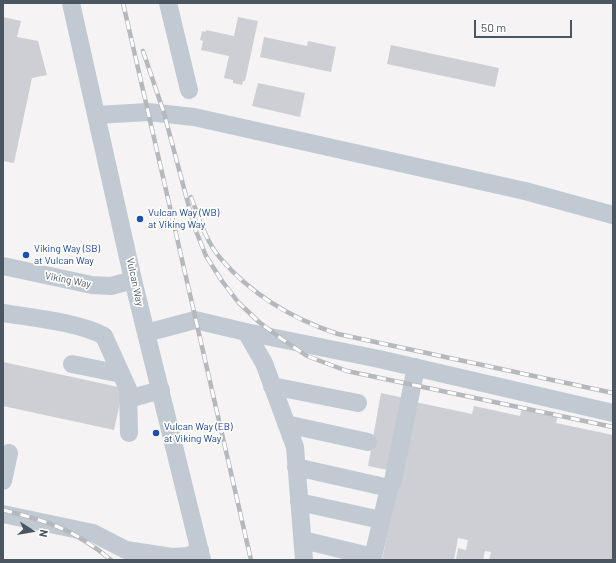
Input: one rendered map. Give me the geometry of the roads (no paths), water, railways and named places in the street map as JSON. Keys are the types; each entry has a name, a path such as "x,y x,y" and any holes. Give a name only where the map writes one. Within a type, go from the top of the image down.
{"street":[{"name":"Vulcan Way","path":"71,3 133,280 201,555"},
{"path":"168,3 189,90"},
{"path":"97,115 148,112 194,117 525,191 613,215"},
{"name":"Viking Way","path":"3,266 92,285 111,286 133,280"},
{"path":"3,313 58,322 104,336 128,389 129,433"},
{"path":"146,333 195,320 416,367 613,413"},
{"path":"246,332 264,363 295,447 304,560"},
{"path":"72,364 121,374"},
{"path":"303,540 374,558 389,488 393,482 416,367"},
{"path":"272,386 358,403"},
{"path":"128,399 161,390"},
{"path":"286,424 368,442"},
{"path":"3,481 9,453"},
{"path":"296,467 389,488"},
{"path":"299,502 381,520"},
{"path":"3,514 93,533 126,550 172,557 201,555"}],"railway":[{"path":"123,3 251,560"},
{"path":"143,51 164,113 194,226 206,256 238,302 259,322 307,356 347,371 613,427"},
{"path":"191,197 207,237 221,259 233,272 260,295 305,321 338,334 613,393"},
{"path":"3,510 34,518 73,534 111,560"}],"place":[{"name":"Vulcan Way (WB) at Viking Way","path":"140,219"},
{"name":"Viking Way (SB) at Vulcan Way","path":"26,255"},
{"name":"Vulcan Way (EB) at Viking Way","path":"156,433"}]}
